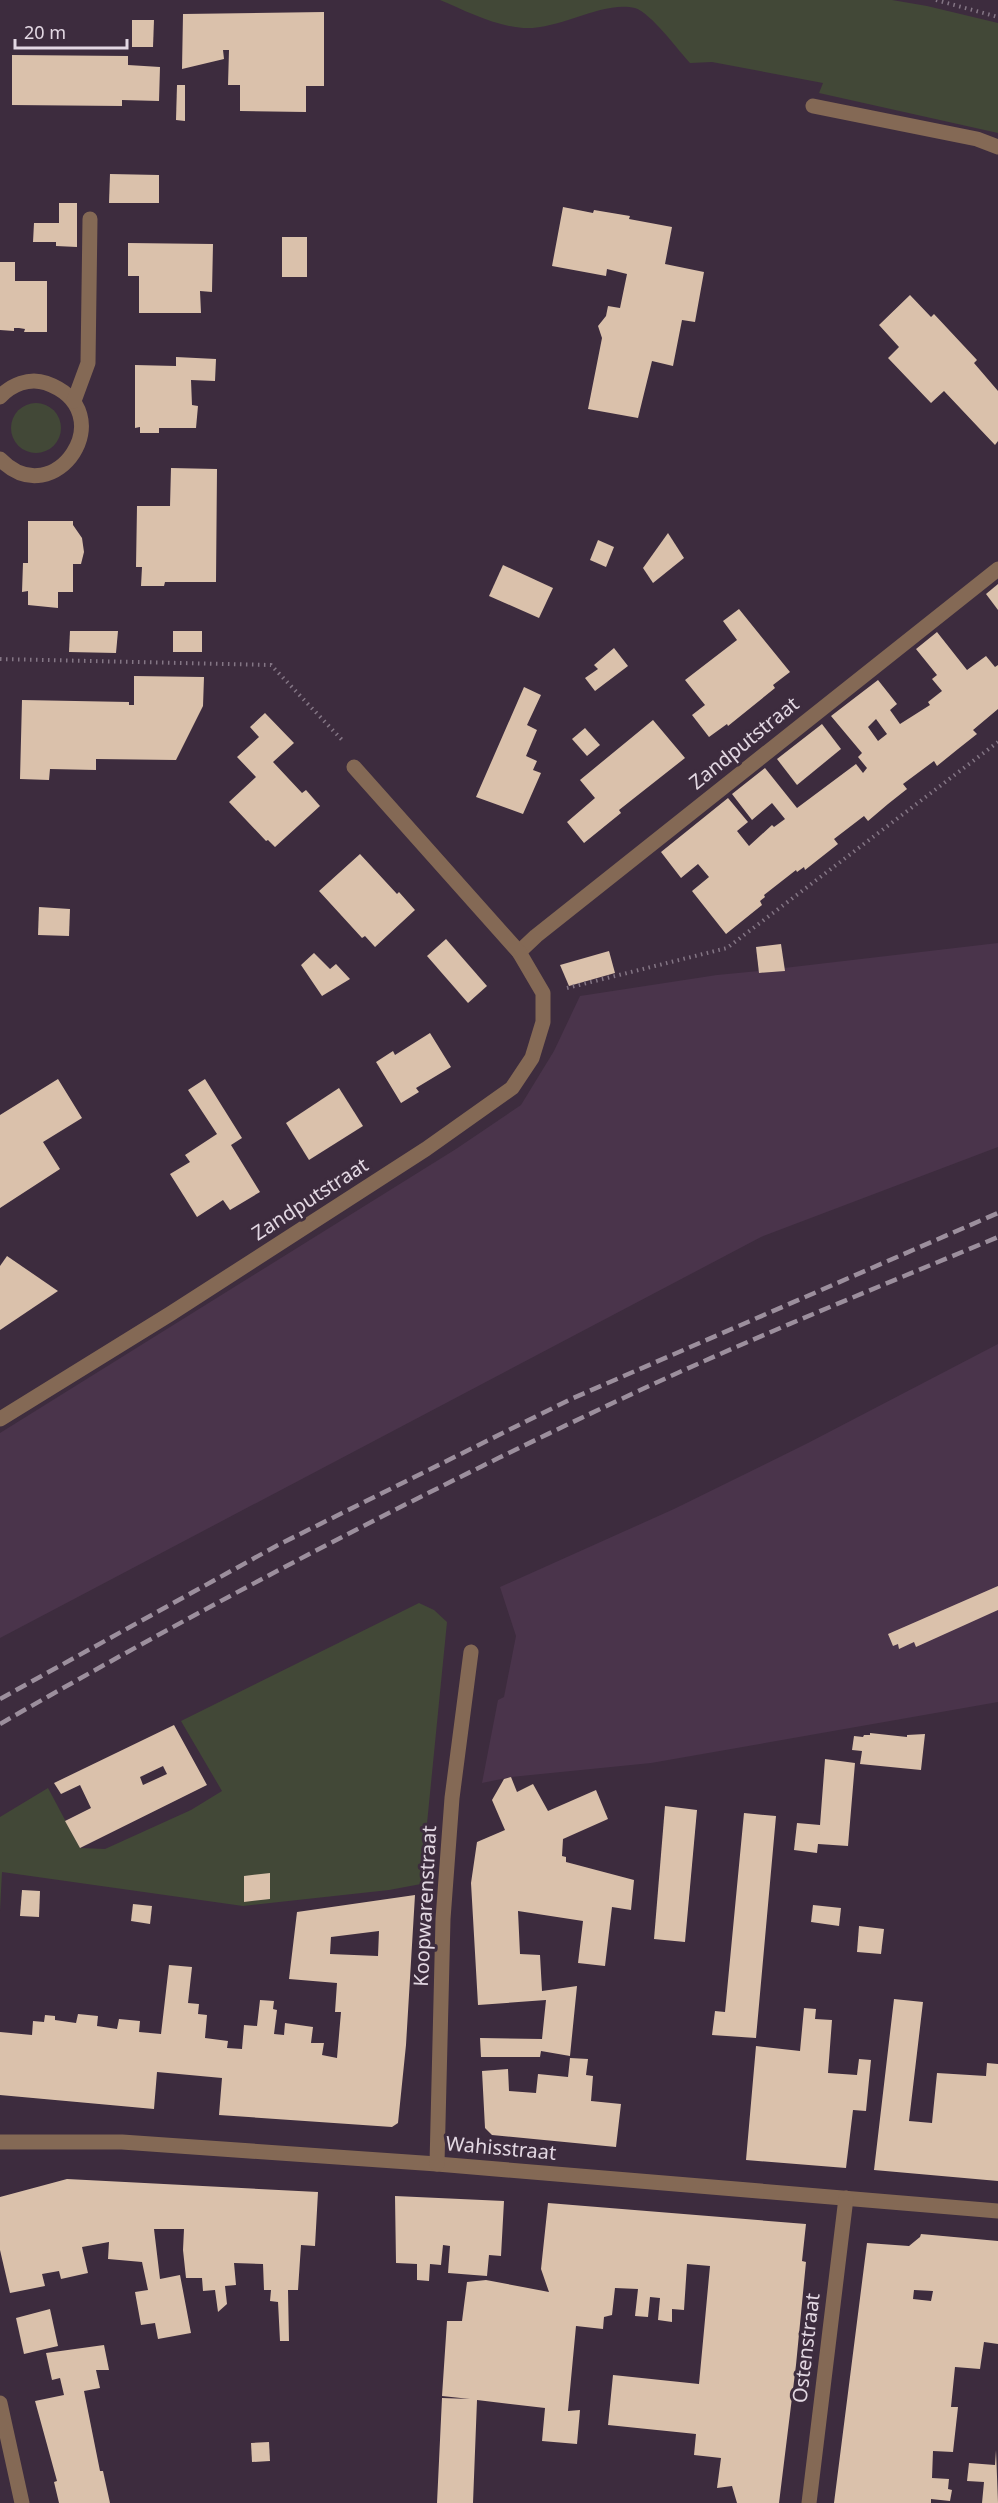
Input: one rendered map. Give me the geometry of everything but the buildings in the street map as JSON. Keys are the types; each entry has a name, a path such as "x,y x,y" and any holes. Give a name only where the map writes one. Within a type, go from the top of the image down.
{"street":[{"path":"813,106 977,139 998,147"},
{"path":"74,401 88,363 90,219"},
{"path":"0,397 7,390 24,382 42,382 60,389 74,401 81,418 81,438 74,455 61,468 44,475 24,475 8,467 0,459"},
{"name":"Zandputstraat","path":"519,952 563,914 998,569"},
{"path":"354,767 519,952 543,993"},
{"name":"Zandputstraat","path":"0,1419 160,1320 426,1149 512,1088 532,1058 543,1022 543,993"},
{"name":"Koopwarenstraat","path":"437,2164 442,1919 452,1798 471,1652"},
{"name":"Wahisstraat","path":"0,2142 122,2142 437,2164 998,2211"},
{"name":"Ostenstraat","path":"809,2503 846,2198"},
{"path":"0,2403 22,2503"}],"path":[{"path":"936,0 998,17"},
{"path":"0,659 271,665 355,754 354,767"},
{"path":"543,993 727,948 998,742"}],"shaded area":[{"path":"998,943 998,1147 761,1237 0,1638 0,1433 456,1149 521,1105 554,1051 580,996 717,975 784,971 784,968"},
{"path":"998,1344 998,1702 651,1763 511,1777 482,1783 498,1700 504,1697 516,1636 500,1587 674,1509 808,1443"}],"green space":[{"path":"440,0 892,0 927,6 998,23 998,133 819,93 823,83 712,62 690,63 649,17 635,8 609,8 552,25 523,28 491,21"},
{"path":"36,403 54,410 61,428 54,446 36,453 18,446 11,428 18,410"},
{"path":"419,1603 434,1610 447,1622 421,1884 389,1890 243,1906 2,1872 0,1911 0,1817 48,1788 80,1848 105,1849 191,1810 222,1791 181,1721"}],"railway":[{"path":"0,1699 278,1545 571,1399 998,1213"},
{"path":"0,1724 240,1591 484,1465 692,1366 998,1237"}]}
